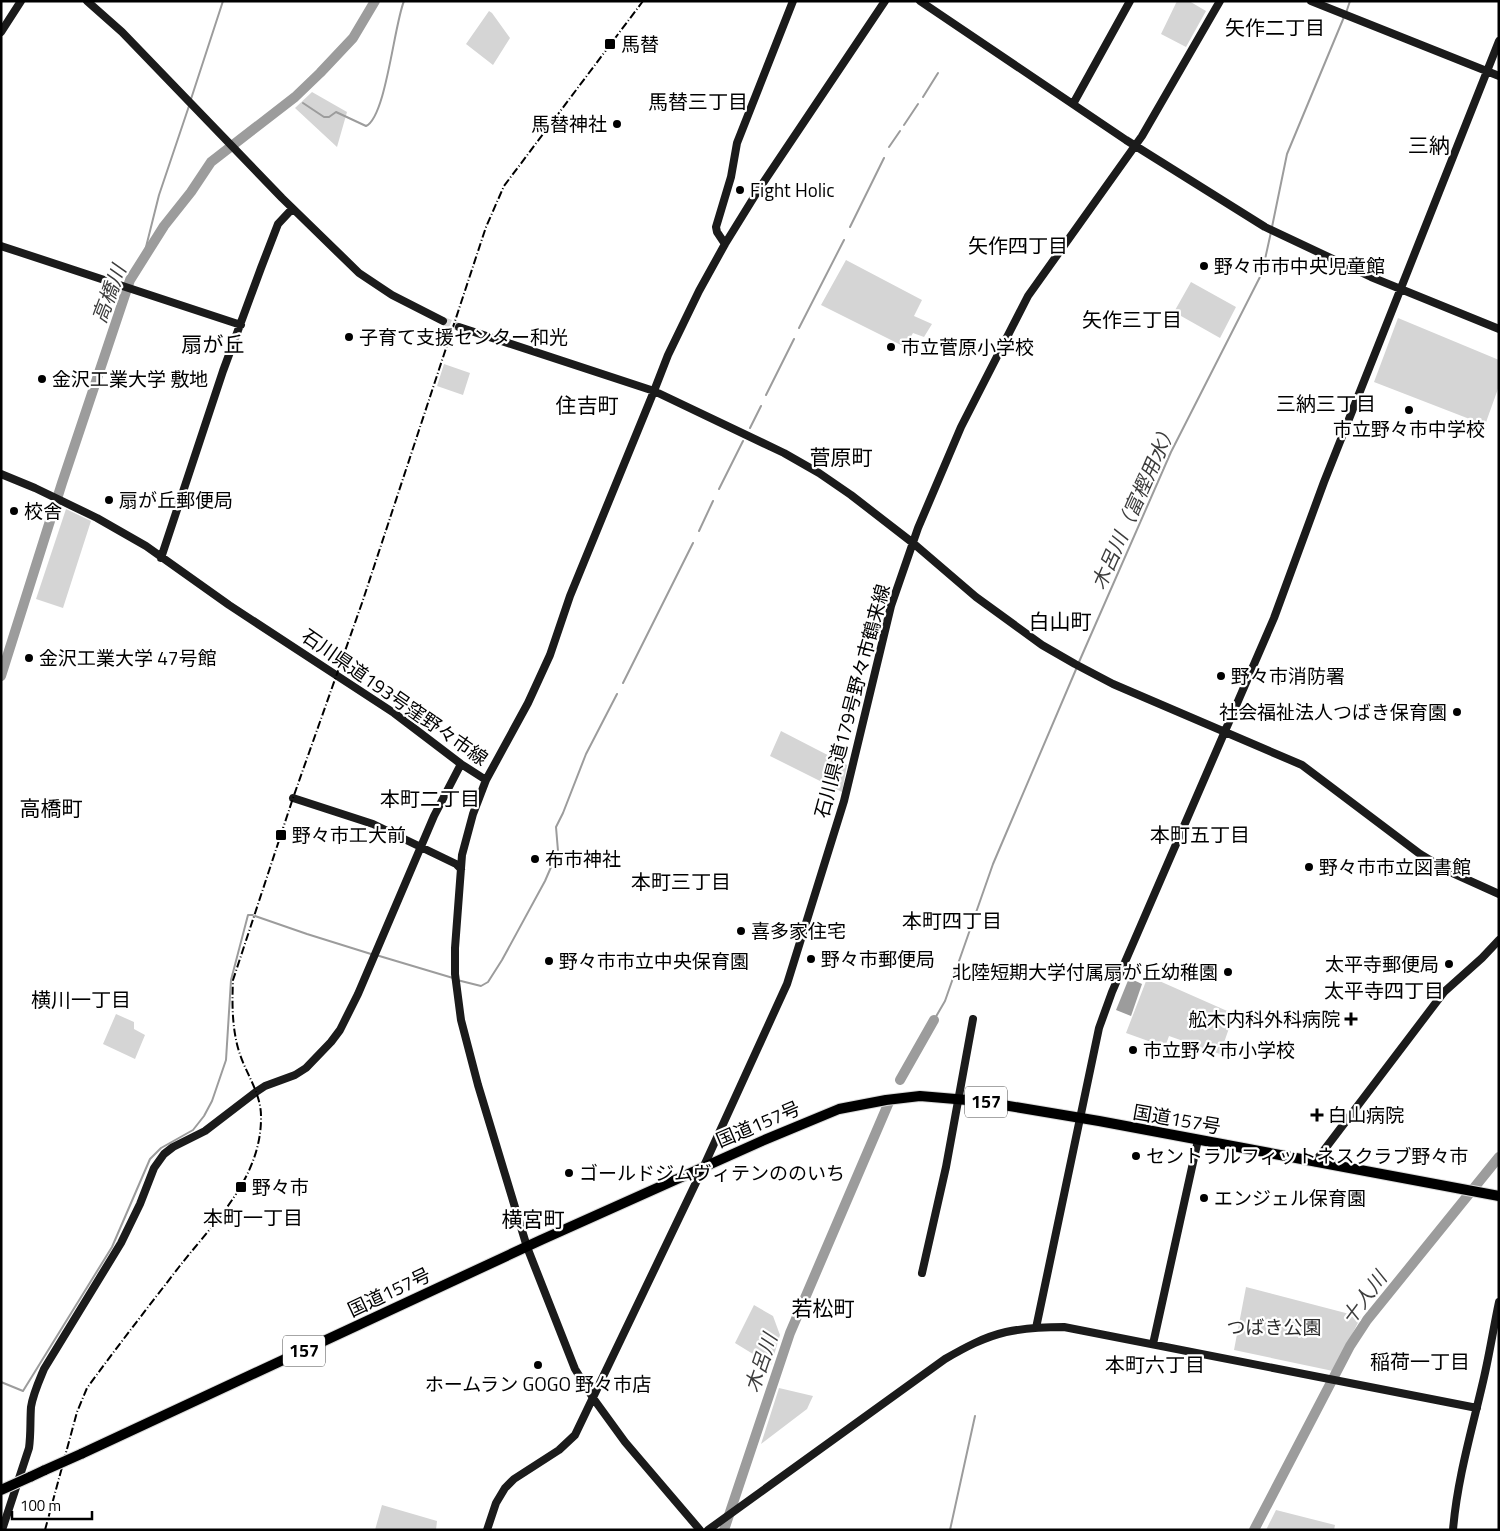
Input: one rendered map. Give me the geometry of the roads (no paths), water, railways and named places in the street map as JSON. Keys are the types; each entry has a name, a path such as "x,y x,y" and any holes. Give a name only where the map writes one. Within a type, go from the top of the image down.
{"highway":[{"name":"国道157号","path":"1,1490 527,1247 796,1126 839,1109 920,1096 958,1099 1081,1118 1499,1196"}],"street":[{"path":"1,32 21,1"},
{"path":"87,1 122,32 292,209 359,273 408,304 443,321"},
{"path":"725,244 716,226 731,176 737,143 792,1"},
{"path":"486,780 528,703 550,655 570,596 668,355 699,291 759,189 885,1"},
{"path":"920,1 1136,146 1272,231 1371,277 1499,329"},
{"path":"1073,104 1130,1"},
{"name":"石川県道179号野々市鶴来線","path":"487,1530 496,1504 505,1488 514,1479 559,1450 575,1435 703,1168 781,998 799,951 844,800 884,629 935,486 962,427 1028,296 1136,146 1220,1"},
{"path":"1311,1 1499,76"},
{"path":"1036,1328 1099,1028 1112,992 1285,591 1324,482 1499,41"},
{"path":"161,558 217,390 278,224 292,209"},
{"path":"1,246 241,325"},
{"path":"459,327 654,390 748,435 818,472 914,543 1008,622 1042,644 1113,684 1302,765 1420,854 1448,871 1499,894"},
{"name":"石川県道193号窪野々市線","path":"1,474 69,504 122,532 394,713 461,764 486,780 466,836 461,869 455,948 456,979 462,1020 478,1085 527,1247 575,1369 592,1398 624,1442 700,1530"},
{"path":"2,1530 29,1448 31,1408 44,1369 129,1228 154,1168 168,1151 204,1130 256,1092 270,1084 295,1075 306,1068 332,1042 358,994 420,847 461,764"},
{"path":"293,798 355,817 456,864 461,869"},
{"path":"1315,1162 1444,992 1499,940"},
{"path":"922,1273 946,1167 973,1018"},
{"path":"1153,1344 1198,1140"},
{"path":"1453,1530 1456,1502 1499,1302"},
{"path":"708,1530 945,1359 970,1345 1005,1332 1064,1326 1477,1408"}],"waterway":[{"path":"191,99 223,1"},
{"name":"高橋川","path":"1,676 62,483 130,280 164,226 191,192 211,162 295,97 320,73 353,38 375,1"},
{"path":"303,103 324,117 329,117 336,112 366,126 373,119 384,89 404,1"},
{"name":"木呂川（富樫用水）","path":"1346,13 1350,1"},
{"name":"木呂川（富樫用水）","path":"1272,227 1287,154 1344,17"},
{"path":"923,97 938,73"},
{"path":"904,125 918,104"},
{"path":"143,259 159,195 189,106"},
{"path":"889,147 900,131"},
{"path":"850,227 884,158"},
{"name":"木呂川（富樫用水）","path":"1079,662 1171,452 1262,273 1271,232"},
{"path":"799,328 844,240"},
{"path":"766,395 794,339"},
{"path":"750,428 761,406"},
{"path":"719,489 743,441"},
{"path":"699,531 713,501"},
{"path":"623,683 693,543"},
{"name":"木呂川（富樫用水）","path":"934,1020 945,1001 993,864 1077,667"},
{"path":"457,980 481,986 488,982 502,960 545,881 558,851 556,827 586,754 617,694"},
{"path":"1,1382 23,1391 112,1247 150,1159 161,1148 193,1130 204,1116 212,1101 226,1060 231,980 248,915 253,915"},
{"path":"255,916 371,954"},
{"path":"376,955 453,978"},
{"name":"木呂川","path":"900,1080 934,1020"},
{"name":"木呂川","path":"724,1530 790,1333 889,1102"},
{"name":"十人川","path":"1254,1530 1350,1346 1367,1320 1499,1157"},
{"path":"950,1530 975,1416"}],"tunnel":[{"path":"443,321 459,327"}],"railway":[{"path":"45,1530 77,1412 87,1388 179,1267 221,1216 245,1179 254,1159 259,1138 260,1107 236,1040 233,1014 233,980 293,798 362,603 486,227 504,186 643,1"}],"place":[{"name":"馬替","path":"610,44"},
{"name":"馬替神社","path":"617,124"},
{"name":"Fight Holic","path":"740,190"},
{"name":"野々市市中央児童館","path":"1204,266"},
{"name":"子育て支援センター和光","path":"349,337"},
{"name":"市立菅原小学校","path":"891,347"},
{"name":"金沢工業大学 敷地","path":"42,379"},
{"name":"市立野々市中学校","path":"1409,410"},
{"name":"扇が丘郵便局","path":"109,500"},
{"name":"校舎","path":"14,511"},
{"name":"金沢工業大学 47号館","path":"29,658"},
{"name":"野々市消防署","path":"1221,676"},
{"name":"社会福祉法人つばき保育園","path":"1457,712"},
{"name":"野々市工大前","path":"281,835"},
{"name":"布市神社","path":"535,859"},
{"name":"野々市市立図書館","path":"1309,867"},
{"name":"喜多家住宅","path":"741,931"},
{"name":"野々市郵便局","path":"811,959"},
{"name":"野々市市立中央保育園","path":"549,961"},
{"name":"太平寺郵便局","path":"1449,964"},
{"name":"北陸短期大学付属扇が丘幼稚園","path":"1228,972"},
{"name":"舩木内科外科病院","path":"1351,1019"},
{"name":"市立野々市小学校","path":"1133,1050"},
{"name":"白山病院","path":"1317,1115"},
{"name":"セントラルフィットネスクラブ野々市","path":"1136,1156"},
{"name":"ゴールドジムヴィテンののいち","path":"569,1173"},
{"name":"野々市","path":"241,1187"},
{"name":"エンジェル保育園","path":"1204,1198"},
{"name":"ホームラン GOGO 野々市店","path":"538,1365"}],"district":[{"name":"矢作二丁目","path":"1275,28"},
{"name":"馬替三丁目","path":"698,102"},
{"name":"三納","path":"1429,146"},
{"name":"矢作四丁目","path":"1018,246"},
{"name":"矢作三丁目","path":"1132,320"},
{"name":"扇が丘","path":"213,345"},
{"name":"三納三丁目","path":"1326,404"},
{"name":"住吉町","path":"587,406"},
{"name":"菅原町","path":"841,458"},
{"name":"白山町","path":"1060,622"},
{"name":"本町二丁目","path":"430,799"},
{"name":"高橋町","path":"51,809"},
{"name":"本町五丁目","path":"1200,835"},
{"name":"本町三丁目","path":"681,882"},
{"name":"本町四丁目","path":"952,921"},
{"name":"太平寺四丁目","path":"1384,991"},
{"name":"横川一丁目","path":"81,1000"},
{"name":"本町一丁目","path":"253,1218"},
{"name":"横宮町","path":"533,1220"},
{"name":"若松町","path":"823,1309"},
{"name":"稲荷一丁目","path":"1420,1362"},
{"name":"本町六丁目","path":"1155,1365"}],"park label":[{"name":"つばき公園","path":"1274,1327"}]}
